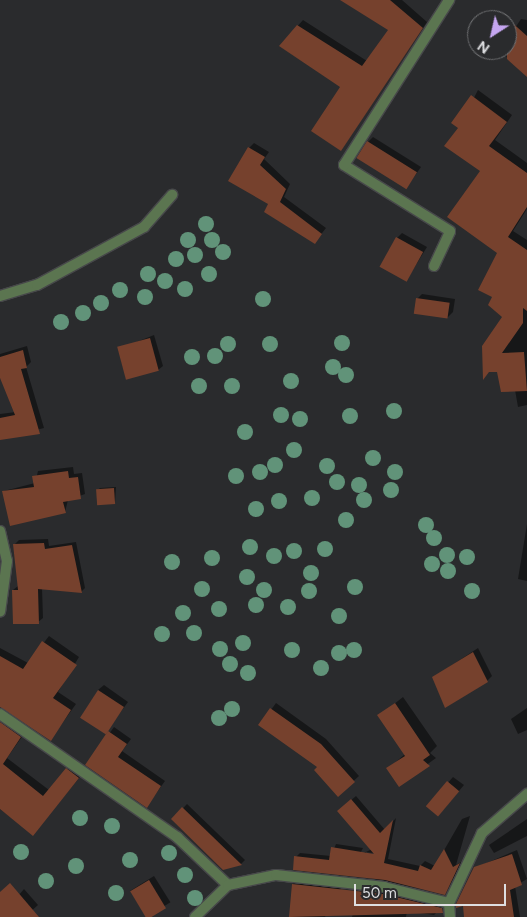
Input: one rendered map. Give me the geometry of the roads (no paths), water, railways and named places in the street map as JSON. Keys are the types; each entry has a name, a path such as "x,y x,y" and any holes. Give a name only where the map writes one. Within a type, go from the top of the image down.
{"street":[{"path":"434,266 450,231 344,165 449,0"},
{"path":"0,296 37,285 144,227 172,195"},
{"path":"0,531 7,561 0,612"},
{"path":"0,714 177,837 228,885"},
{"path":"450,917 449,903 482,833 527,794"},
{"path":"195,917 228,885 276,875 384,887 449,903"}]}
